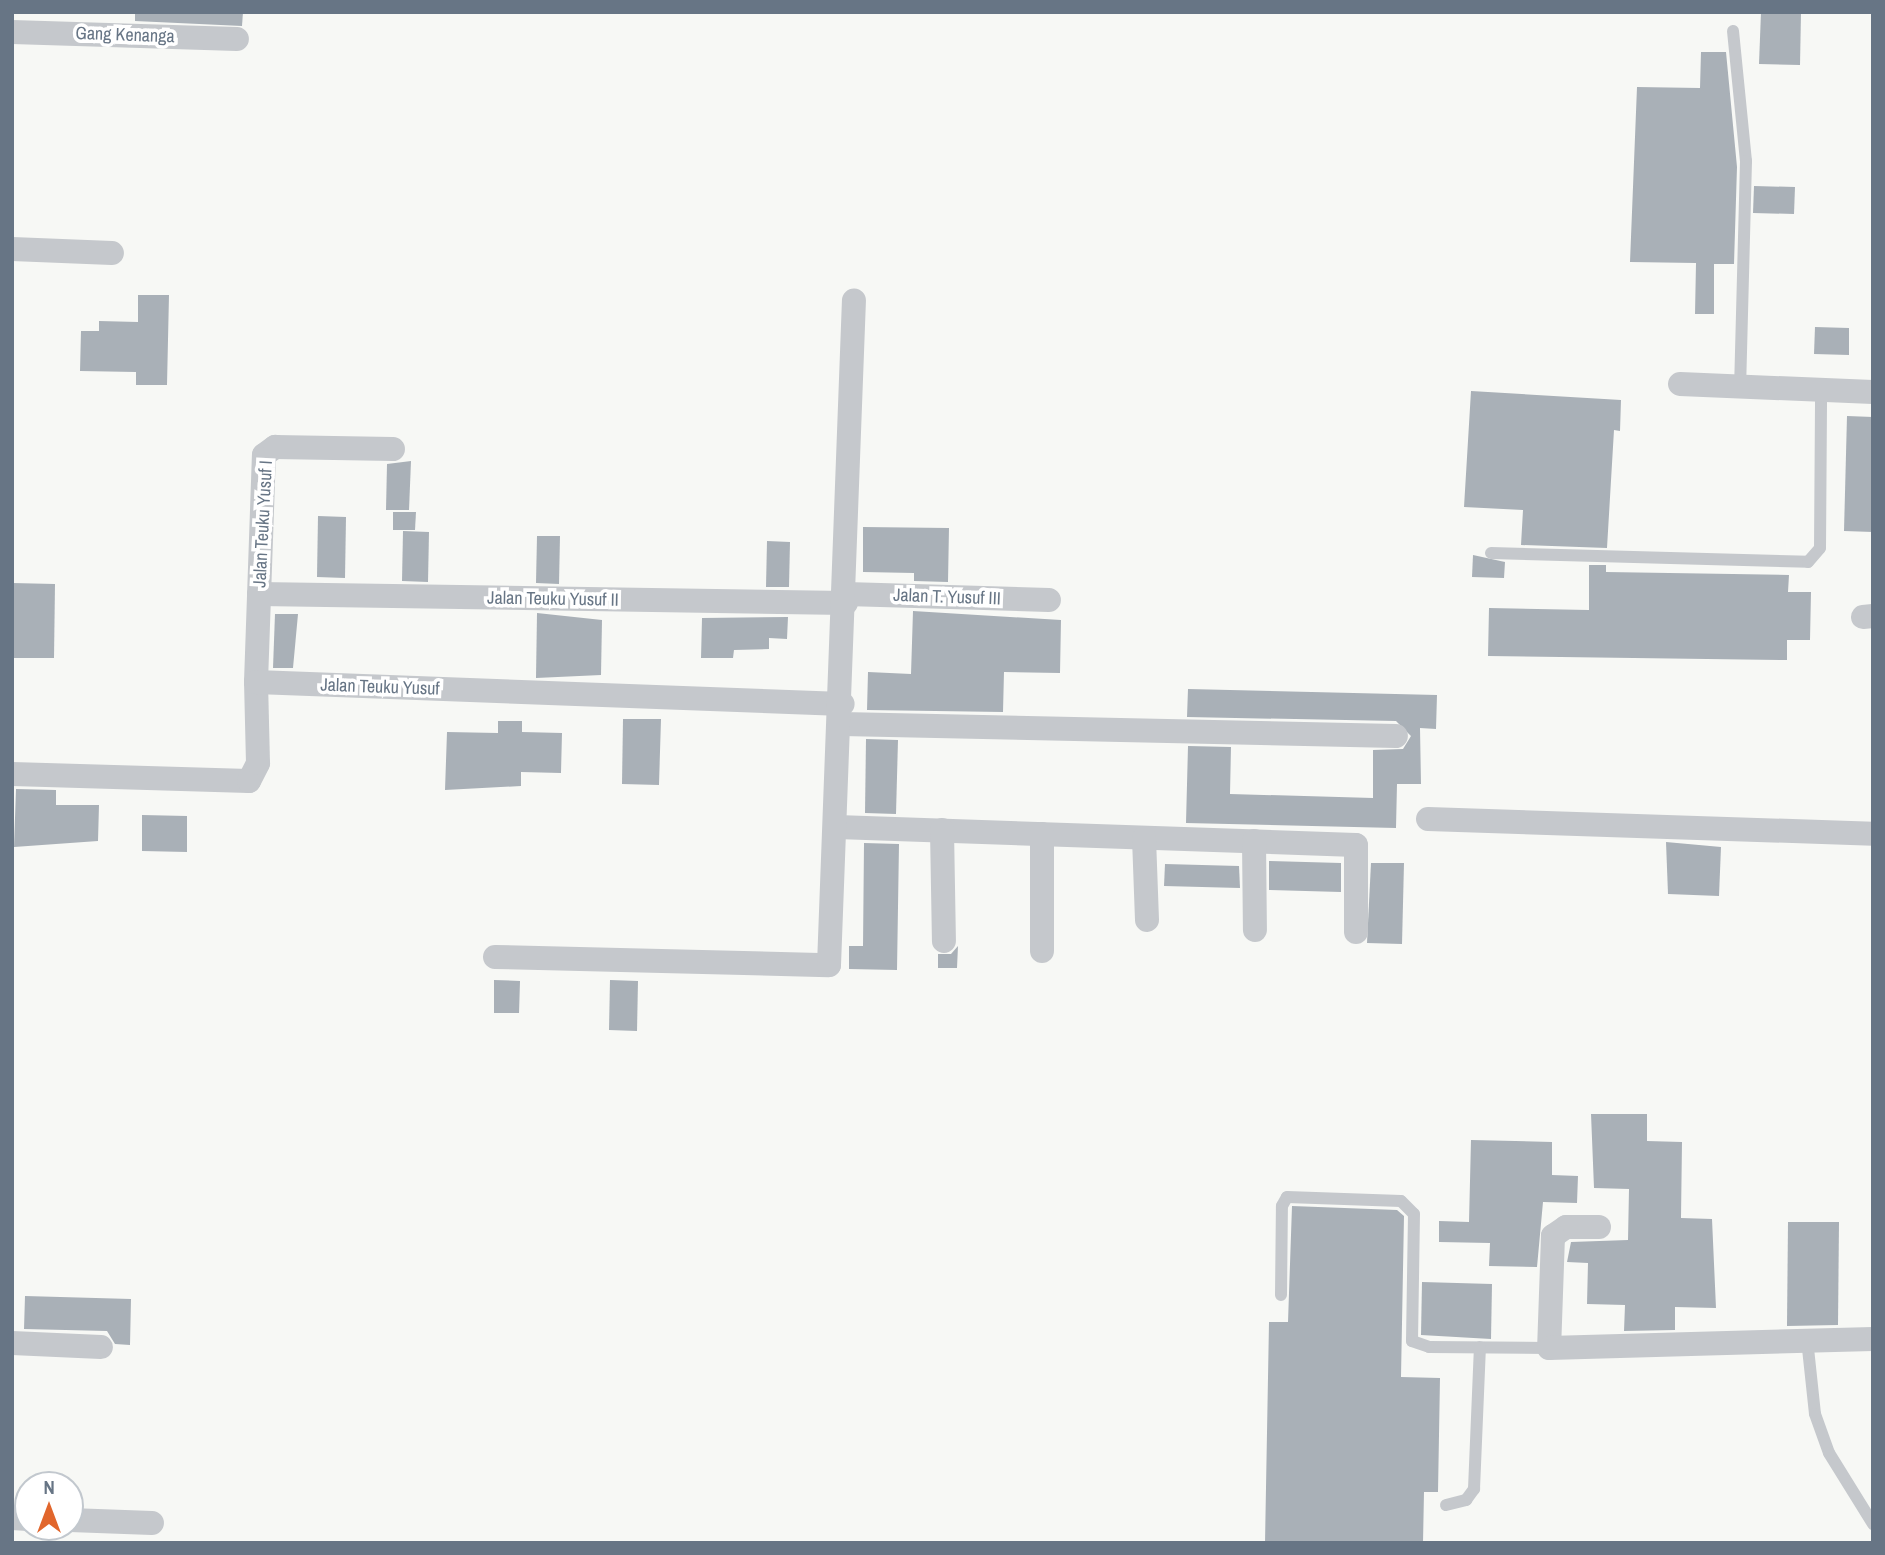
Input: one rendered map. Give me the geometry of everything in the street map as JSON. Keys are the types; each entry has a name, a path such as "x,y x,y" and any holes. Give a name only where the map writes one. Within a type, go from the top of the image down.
{"street":[{"name":"Gang Kenanga","path":"12,32 237,39"},
{"path":"12,249 112,253"},
{"path":"495,957 829,965 843,714 854,300"},
{"path":"1680,384 1873,392"},
{"name":"Jalan Teuku Yusuf I","path":"256,682 266,452 275,447 393,449"},
{"name":"Jalan Teuku Yusuf II","path":"259,594 846,599"},
{"name":"Jalan T. Yusuf III","path":"846,599 1049,600"},
{"path":"12,774 249,781 258,763 256,682"},
{"name":"Jalan Teuku Yusuf","path":"256,682 843,714 1396,736"},
{"path":"1429,819 1873,834"},
{"path":"836,827 1356,845 1356,932"},
{"path":"942,831 944,941"},
{"path":"1042,834 1042,951"},
{"path":"1144,838 1147,920"},
{"path":"1254,841 1255,930"},
{"path":"1599,1227 1566,1227 1553,1236 1549,1348 1873,1339"},
{"path":"12,1343 100,1347"},
{"path":"84,1521 152,1523"}],"lane":[{"path":"1733,31 1746,161 1740,388"},
{"path":"1491,553 1808,562 1820,548 1822,390"},
{"path":"1281,1295 1282,1206 1287,1197 1401,1201 1415,1214 1411,1339 1420,1346 1549,1348"},
{"path":"1807,1339 1815,1414 1829,1453 1873,1524"},
{"path":"1446,1505 1466,1500 1474,1489 1480,1348"}],"building":[{"path":"135,12 243,12 242,26 135,21"},
{"path":"1761,12 1801,12 1800,65 1759,64"},
{"path":"1701,52 1726,52 1737,167 1734,264 1714,264 1714,314 1695,314 1696,263 1630,262 1637,87 1700,88"},
{"path":"1754,186 1795,187 1794,214 1753,213"},
{"path":"138,295 169,295 167,385 136,385 136,372 80,371 81,331 99,331 99,321 138,322"},
{"path":"1815,327 1849,328 1849,355 1814,354"},
{"path":"1471,391 1621,400 1620,431 1614,430 1607,548 1521,545 1523,510 1464,507"},
{"path":"1847,416 1873,417 1873,532 1844,531"},
{"path":"411,461 409,510 386,510 387,464"},
{"path":"393,512 416,512 415,530 393,530"},
{"path":"318,516 346,517 345,578 317,577"},
{"path":"863,527 949,528 948,582 914,581 914,573 863,572"},
{"path":"403,531 429,532 428,582 402,581"},
{"path":"537,536 560,536 559,584 536,583"},
{"path":"767,541 790,542 789,587 766,587"},
{"path":"1473,555 1505,562 1504,578 1472,577"},
{"path":"1589,565 1606,565 1606,572 1789,575 1788,592 1811,592 1810,640 1787,640 1787,660 1488,656 1489,608 1589,610"},
{"path":"12,583 55,584 54,658 12,658"},
{"path":"913,611 1061,620 1060,673 1004,672 1003,712 867,710 868,672 911,674"},
{"path":"537,613 602,620 601,675 536,678"},
{"path":"275,614 298,614 293,668 273,668"},
{"path":"788,617 787,639 769,638 769,649 734,650 733,658 701,658 702,618"},
{"path":"1188,689 1437,695 1436,729 1420,728 1421,784 1397,784 1396,828 1186,823 1188,746 1231,747 1230,794 1373,798 1373,750 1403,749 1411,736 1396,721 1187,717"},
{"path":"623,719 661,719 659,785 622,784"},
{"path":"498,721 522,721 522,732 562,733 561,773 521,772 521,786 445,790 447,732 498,733"},
{"path":"866,739 898,740 896,814 865,813"},
{"path":"16,789 56,790 56,805 99,805 98,841 14,847"},
{"path":"142,815 187,816 187,852 142,851"},
{"path":"1666,842 1721,847 1719,896 1668,894"},
{"path":"864,843 899,844 897,970 849,969 849,946 863,946"},
{"path":"1269,861 1341,863 1341,892 1269,890"},
{"path":"1371,863 1404,863 1402,944 1367,943"},
{"path":"1165,864 1239,866 1240,888 1164,886"},
{"path":"958,946 957,968 938,968 938,954 951,954"},
{"path":"494,980 520,981 519,1013 494,1013"},
{"path":"610,980 638,981 637,1031 609,1030"},
{"path":"1591,1114 1647,1114 1647,1141 1682,1142 1681,1218 1712,1219 1716,1308 1675,1307 1675,1330 1624,1331 1625,1305 1587,1304 1588,1263 1567,1262 1571,1242 1628,1240 1629,1189 1594,1188"},
{"path":"1471,1140 1552,1142 1552,1175 1578,1176 1577,1203 1543,1202 1537,1267 1489,1266 1490,1243 1439,1242 1439,1221 1469,1222"},
{"path":"1292,1206 1397,1210 1404,1216 1401,1377 1440,1378 1438,1492 1424,1492 1423,1543 1265,1543 1269,1322 1288,1322"},
{"path":"1788,1222 1839,1222 1838,1325 1787,1326"},
{"path":"1422,1282 1492,1284 1491,1339 1421,1335"},
{"path":"25,1296 131,1299 130,1345 115,1344 107,1331 24,1329"}]}
